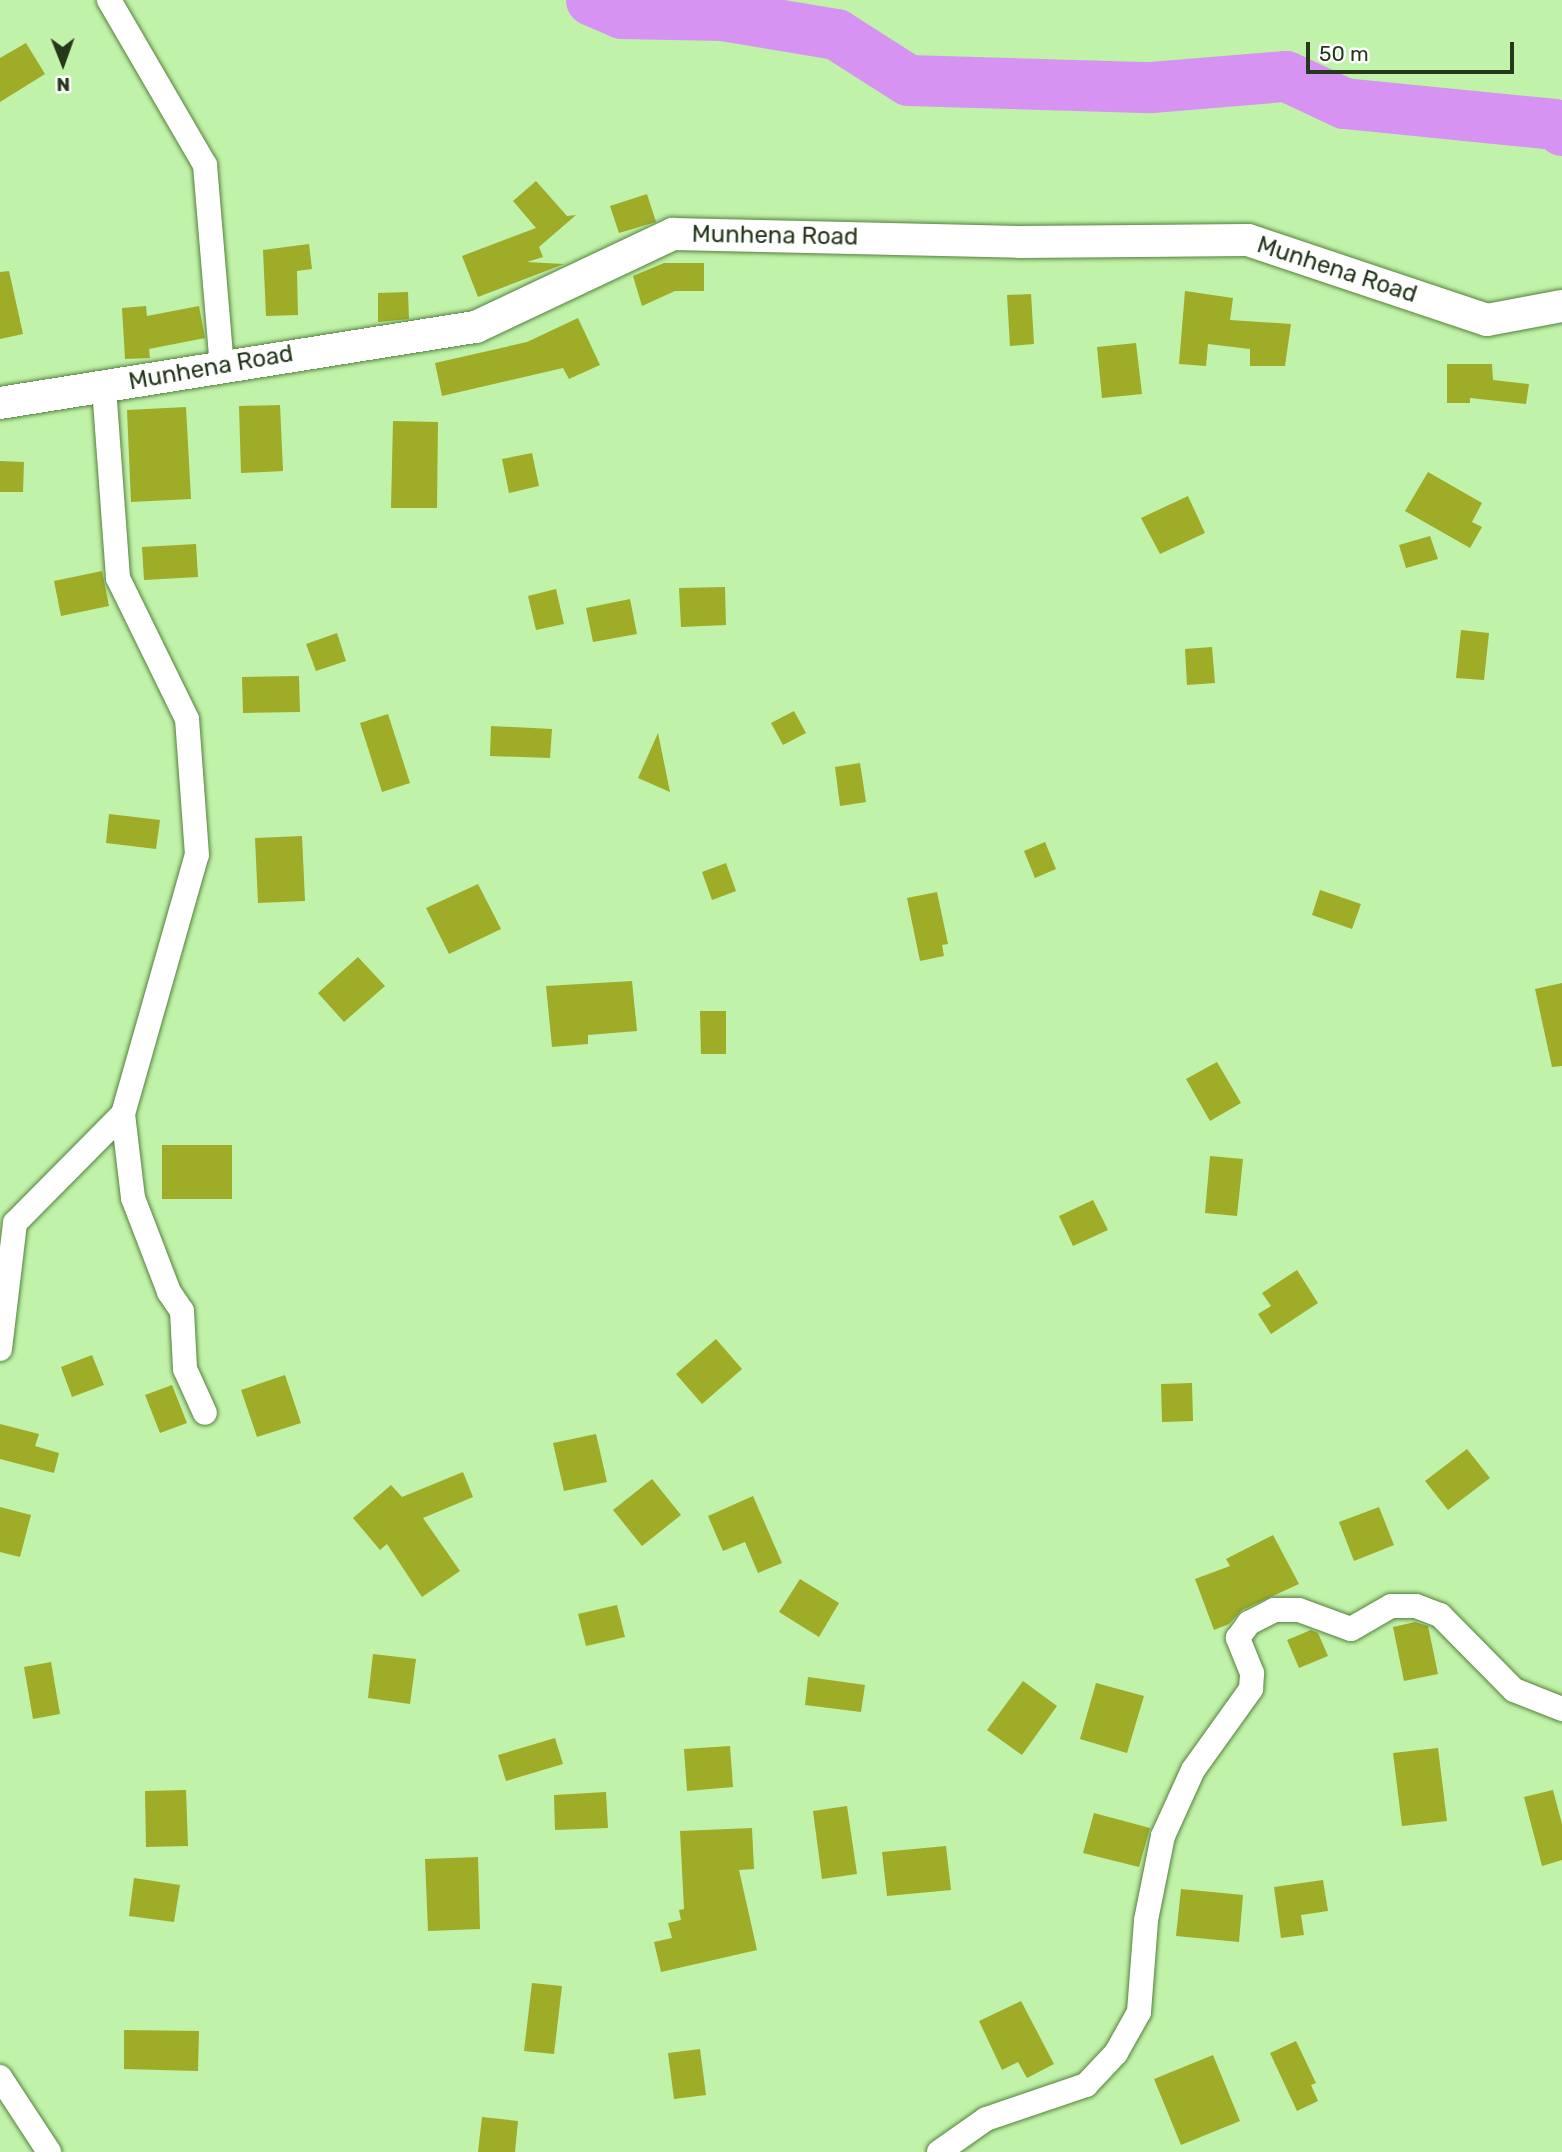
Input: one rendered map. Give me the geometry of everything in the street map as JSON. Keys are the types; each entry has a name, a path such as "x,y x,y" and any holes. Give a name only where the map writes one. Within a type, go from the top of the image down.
{"street":[{"path":"109,0 205,165 222,366"},
{"name":"Munhena Road","path":"0,403 476,327 673,234 1020,242 1248,240 1487,320 1562,306"},
{"path":"104,386 118,578 187,719 197,855 123,1114 132,1198 169,1292 181,1311 185,1369 205,1413"},
{"path":"0,1349 15,1223 123,1114"},
{"path":"939,2152 986,2119 1086,2085 1116,2053 1139,2012 1146,1920 1163,1836 1193,1770 1251,1689 1252,1673 1238,1637 1249,1623 1274,1610 1299,1610 1351,1629 1391,1606 1416,1606 1440,1615 1514,1690 1562,1709"},
{"path":"0,2077 48,2152"}],"building":[{"path":"26,43 45,74 0,102 0,58"},
{"path":"536,181 567,216 576,215 539,247 543,257 527,262 564,264 478,297 462,256 536,228 513,201"},
{"path":"647,194 656,222 619,233 610,206"},
{"path":"309,244 312,269 297,271 298,315 266,316 263,250"},
{"path":"664,263 704,263 704,291 675,291 642,306 633,276"},
{"path":"9,271 23,334 0,339 0,272"},
{"path":"1185,291 1233,298 1230,320 1291,324 1285,366 1250,366 1250,349 1208,344 1206,366 1179,364"},
{"path":"408,292 409,319 378,322 378,293"},
{"path":"1031,294 1034,344 1010,346 1007,295"},
{"path":"146,306 147,316 199,306 205,338 149,349 150,358 125,359 122,308"},
{"path":"578,318 600,365 569,379 563,368 442,396 435,363 527,342"},
{"path":"1136,343 1142,394 1102,398 1097,347"},
{"path":"1447,364 1492,364 1493,380 1529,384 1526,404 1470,398 1470,403 1447,403"},
{"path":"280,405 283,471 241,473 239,406"},
{"path":"186,407 191,499 131,502 127,410"},
{"path":"393,421 438,422 437,508 391,508"},
{"path":"532,453 539,486 509,493 502,459"},
{"path":"0,461 24,462 23,492 0,492"},
{"path":"1428,472 1482,503 1472,522 1482,527 1470,548 1405,511"},
{"path":"1188,496 1205,533 1160,554 1141,518"},
{"path":"1430,536 1438,559 1406,568 1399,545"},
{"path":"196,544 198,577 144,580 142,547"},
{"path":"102,571 109,606 61,616 54,581"},
{"path":"725,587 726,625 681,627 679,588"},
{"path":"556,589 564,624 536,630 528,596"},
{"path":"630,599 637,634 593,642 586,608"},
{"path":"1461,630 1489,633 1484,680 1456,678"},
{"path":"337,633 346,661 316,671 306,644"},
{"path":"1212,647 1215,683 1187,685 1185,649"},
{"path":"299,676 300,712 243,713 242,677"},
{"path":"794,711 806,733 783,745 771,723"},
{"path":"388,714 410,783 382,792 360,723"},
{"path":"491,726 552,729 550,758 490,756"},
{"path":"658,733 670,792 638,778"},
{"path":"860,763 866,802 840,806 835,767"},
{"path":"109,814 160,820 156,849 106,843"},
{"path":"302,836 305,901 258,903 255,838"},
{"path":"1045,842 1056,869 1035,878 1024,851"},
{"path":"726,863 736,891 712,900 702,872"},
{"path":"478,884 501,929 449,954 426,908"},
{"path":"1320,890 1361,904 1352,929 1312,915"},
{"path":"937,892 948,944 942,945 944,956 920,961 907,898"},
{"path":"358,957 385,986 344,1022 318,993"},
{"path":"632,981 637,1031 588,1035 588,1044 552,1047 546,986"},
{"path":"1562,983 1562,1066 1552,1067 1535,989"},
{"path":"700,1011 726,1011 726,1054 701,1054"},
{"path":"1217,1062 1241,1103 1210,1121 1186,1079"},
{"path":"162,1145 232,1145 232,1199 162,1199"},
{"path":"1210,1156 1243,1159 1237,1216 1205,1213"},
{"path":"1093,1200 1108,1230 1073,1246 1059,1216"},
{"path":"1297,1270 1318,1303 1271,1334 1258,1314 1271,1306 1262,1293"},
{"path":"716,1339 742,1369 702,1404 676,1374"},
{"path":"92,1355 104,1385 72,1397 61,1367"},
{"path":"285,1375 301,1423 257,1437 241,1390"},
{"path":"1192,1383 1193,1421 1162,1422 1161,1384"},
{"path":"172,1385 187,1423 160,1433 145,1395"},
{"path":"0,1424 39,1434 35,1446 59,1453 54,1473 0,1459"},
{"path":"596,1434 607,1482 564,1491 553,1443"},
{"path":"1467,1449 1490,1478 1448,1510 1425,1481"},
{"path":"463,1472 473,1497 423,1518 460,1571 422,1597 387,1544 380,1550 353,1518 391,1485 402,1497"},
{"path":"652,1479 681,1515 642,1546 613,1510"},
{"path":"753,1496 782,1563 758,1573 745,1542 723,1551 708,1516"},
{"path":"0,1507 31,1515 20,1557 0,1552"},
{"path":"1379,1507 1394,1545 1354,1561 1339,1522"},
{"path":"1273,1535 1299,1584 1242,1610 1229,1624 1214,1630 1195,1579 1230,1566 1226,1559"},
{"path":"800,1579 839,1603 819,1637 779,1612"},
{"path":"617,1605 625,1637 586,1646 578,1614"},
{"path":"1415,1622 1428,1626 1438,1674 1404,1681 1393,1627"},
{"path":"1311,1630 1318,1633 1328,1656 1299,1668 1287,1640"},
{"path":"373,1654 416,1659 410,1704 368,1698"},
{"path":"51,1662 60,1714 33,1719 24,1667"},
{"path":"808,1677 865,1685 861,1712 805,1705"},
{"path":"1023,1681 1057,1706 1022,1755 987,1730"},
{"path":"1096,1683 1144,1696 1127,1753 1080,1739"},
{"path":"555,1738 563,1764 506,1781 498,1755"},
{"path":"730,1746 733,1787 687,1791 684,1749"},
{"path":"1438,1748 1447,1821 1402,1826 1393,1753"},
{"path":"186,1790 188,1846 146,1847 145,1791"},
{"path":"1553,1790 1562,1824 1562,1860 1542,1866 1524,1797"},
{"path":"606,1792 608,1828 555,1830 554,1795"},
{"path":"847,1806 857,1874 822,1879 813,1811"},
{"path":"1094,1813 1150,1828 1139,1867 1083,1853"},
{"path":"752,1828 754,1869 739,1870 757,1950 661,1972 654,1942 672,1938 668,1923 681,1920 679,1910 684,1909 680,1831"},
{"path":"946,1846 951,1890 887,1896 882,1852"},
{"path":"478,1857 480,1929 428,1931 425,1859"},
{"path":"134,1878 180,1885 174,1922 129,1916"},
{"path":"1323,1880 1328,1911 1301,1915 1304,1935 1281,1938 1274,1887"},
{"path":"1181,1889 1243,1895 1239,1942 1176,1936"},
{"path":"532,1983 562,1986 554,2054 524,2051"},
{"path":"1021,2001 1054,2064 1027,2078 1018,2062 1002,2070 979,2021"},
{"path":"124,2030 199,2031 198,2071 124,2069"},
{"path":"1296,2041 1316,2083 1311,2085 1318,2101 1297,2111 1270,2053"},
{"path":"700,2049 706,2095 674,2099 668,2053"},
{"path":"1213,2055 1240,2121 1181,2145 1154,2079"},
{"path":"482,2117 518,2121 515,2152 478,2152"}],"waterway":[{"path":"591,0 621,13 722,15 836,34 908,80 1151,87 1286,76 1344,103 1554,124 1562,130"}]}
